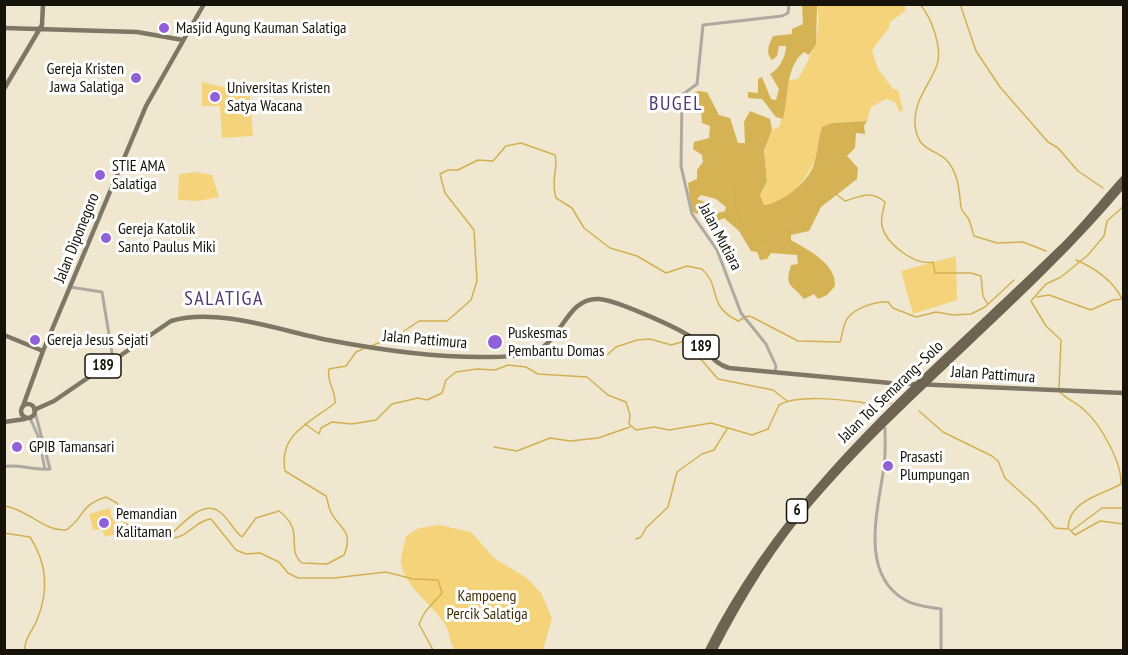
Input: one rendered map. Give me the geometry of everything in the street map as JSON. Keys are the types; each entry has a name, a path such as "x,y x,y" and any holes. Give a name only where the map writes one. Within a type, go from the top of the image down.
{"highway":[{"name":"Jalan Tol Semarang–Solo","path":"714,651 751,583 791,527 847,462 932,374 1066,243 1124,178"},
{"name":"Jalan Tol Semarang–Solo","path":"932,374 1066,249 1124,184"},
{"name":"Jalan Tol Semarang–Solo","path":"708,651 742,589 800,507 842,459 914,392"}],"main road":[{"path":"4,89 39,29 42,22 43,4"},
{"name":"Jalan Diponegoro","path":"22,409 41,350 146,106 204,4"},
{"path":"4,28 137,32 183,40"},
{"name":"Jalan Pattimura","path":"33,409 54,401 171,321 192,317 241,321 365,346 480,357 529,353 545,346 576,307 589,300 599,299 616,303 690,336 721,365 890,383 1124,393"},
{"path":"4,335 41,350"},
{"name":"Jalan Diponegoro","path":"29,388 33,409"},
{"path":"22,409 33,409 29,418"},
{"path":"22,409 22,416 29,418"},
{"path":"13,421 22,409"},
{"path":"4,422 29,418"}],"street":[{"name":"Jalan Mutiara","path":"775,372 776,366 766,344 746,318 717,250 692,214 681,166 682,95 697,84 703,25 782,16 788,13 789,4"},
{"path":"70,287 102,292 113,359"},
{"path":"888,402 890,383"},
{"path":"33,409 47,469"},
{"path":"29,418 38,436 47,469"},
{"path":"885,428 884,466 874,528 879,562 892,589 904,600 941,609 941,651"},
{"path":"4,467 10,465 47,469"}],"green space":[{"path":"817,5 906,5 905,11 890,22 889,28 872,50 878,69 893,89 898,90 903,110 900,112 895,102 886,99 871,107 867,121 832,123 815,161 799,185 777,202 763,205 760,195 767,181 764,157 769,132 780,126 787,85 790,80 798,79 815,44 818,25"},
{"path":"202,82 222,87 249,83 253,136 222,138 220,106 202,106"},
{"path":"195,172 212,175 219,197 198,201 178,200 179,174"},
{"path":"956,256 957,300 913,314 901,271"},
{"name":"Pemandian Kalitaman","path":"110,508 112,518 116,519 119,528 115,530 116,534 105,537 102,529 93,530 89,514"},
{"name":"Kampoeng Percik Salatiga","path":"439,525 471,532 494,558 527,578 541,593 552,618 543,650 455,650 445,624 408,581 401,564 406,536 419,528"}],"shaded area":[{"path":"802,5 817,5 816,44 809,55 804,52 798,58 794,66 783,119 776,117 762,99 748,98 748,92 758,93 758,79 762,77 771,99 776,100 779,89 770,74 781,62 786,46 779,46 777,56 772,60 768,51 769,45 773,36 792,34 792,29 803,24"},
{"path":"698,91 707,92 719,115 730,118 738,143 745,143 744,122 750,111 770,119 772,129 764,151 767,181 760,195 764,205 786,196 807,178 814,164 822,127 832,123 867,121 864,126 865,134 856,133 855,148 847,156 858,168 857,179 821,207 809,231 791,235 791,240 820,258 831,271 835,286 827,295 818,299 814,294 804,299 790,285 789,272 791,265 798,264 797,255 771,253 767,259 760,260 757,252 751,251 739,231 724,218 709,225 704,223 703,217 725,211 726,207 716,199 701,195 697,199 705,202 705,211 696,214 691,210 688,183 697,179 697,170 703,162 702,155 693,149 694,142 709,138 710,126 702,123 701,111 687,110 688,96"}],"waterway":[{"path":"920,4 935,33 938,50 937,65 915,115 920,141 924,146 945,158 952,168 958,184 962,209 969,220 974,236 997,243 1023,242 1046,251"},
{"path":"960,4 976,51 1000,87 1048,142 1058,148 1078,171 1103,188"},
{"path":"371,346 398,335 419,321 447,321 471,300 477,281 474,230 445,193 440,174 448,170 458,170 478,160 493,161 506,146 521,143 555,155 554,191 556,198 572,208 584,228 610,248 637,256 666,273 687,266 702,269 712,282 718,302 728,315 738,321 748,316 752,317 798,341 840,342 848,318 857,310 876,303 888,302 893,308 916,317 936,312 953,315 971,314 985,307 1014,280"},
{"path":"704,164 709,170 733,182 735,205 740,221 746,231 758,241 772,241 783,232 802,226 822,203 836,194 845,201 865,195 880,198 885,202 882,226 895,246 918,261 933,262 935,273 971,273 981,276 983,296 987,303"},
{"path":"1059,388 1061,340 1046,326 1031,301 1046,284 1061,277 1088,255 1104,236 1107,221 1124,206"},
{"path":"1076,260 1102,275 1114,286 1122,299"},
{"path":"1037,297 1049,295 1091,310 1113,300 1124,299"},
{"path":"607,355 616,347 637,340 650,339 671,345 685,341 718,379 773,390 787,401"},
{"path":"168,537 185,521 206,509 220,512 242,537 256,518 279,511 292,526 295,552 302,563 327,564 344,555 347,546 346,534 333,516 326,496 285,471 284,458 286,447 298,430 335,403 329,369 346,366 356,352 363,349"},
{"path":"305,424 319,434 321,428 332,422 352,424 376,420 392,404 418,398 427,400 442,393 446,380 456,372 477,369 495,370 508,365 526,367 538,374 587,377 608,395 626,402 630,415 629,424 636,430 654,427 669,430 711,423 752,435 768,429 779,405 787,402 818,399 876,405 892,403"},
{"path":"1060,392 1090,415 1103,433 1118,465 1121,484 1080,505 1074,511 1068,528 1075,535 1100,521 1124,524"},
{"path":"919,411 943,432 992,456 998,461 1005,478 1037,507 1055,528 1067,529"},
{"path":"494,447 517,451 550,438 570,441 598,438 630,427"},
{"path":"636,539 641,537 646,528 668,507 677,472 702,454 714,450 727,429"},
{"path":"5,506 21,511 42,524 66,530 86,508 106,497 117,503 125,524 166,537 177,538 211,519 236,550 246,554 260,553 279,562 288,573 298,578 334,578 386,572 413,579 438,580 442,593 425,612 419,624 433,650"},
{"path":"1071,531 1102,508 1124,508"},
{"path":"4,533 30,537 43,567 45,588 41,609 26,642 25,650"}],"place":[{"name":"Masjid Agung Kauman Salatiga","path":"164,28"},
{"name":"Gereja Kristen Jawa Salatiga","path":"136,78"},
{"name":"Universitas Kristen Satya Wacana","path":"215,97"},
{"name":"STIE AMA Salatiga","path":"100,175"},
{"name":"Gereja Katolik Santo Paulus Miki","path":"106,238"},
{"name":"Gereja Jesus Sejati","path":"35,340"},
{"name":"Puskesmas Pembantu Domas","path":"495,342"},
{"name":"GPIB Tamansari","path":"17,447"},
{"name":"Prasasti Plumpungan","path":"888,466"},
{"name":"Pemandian Kalitaman","path":"104,523"}],"district":[{"name":"BUGEL","path":"676,104"},
{"name":"SALATIGA","path":"224,299"}]}
